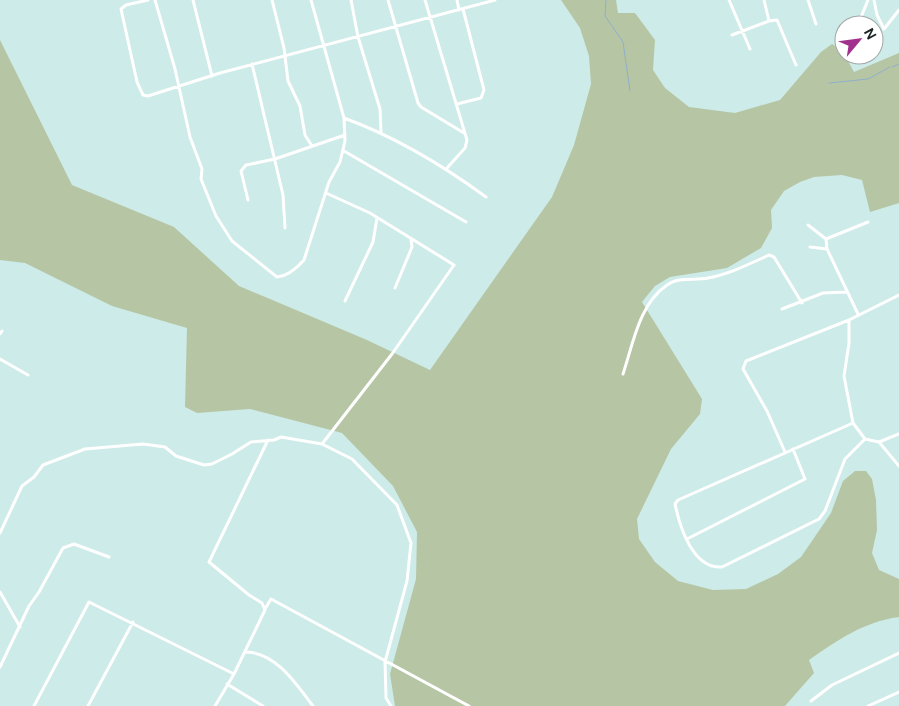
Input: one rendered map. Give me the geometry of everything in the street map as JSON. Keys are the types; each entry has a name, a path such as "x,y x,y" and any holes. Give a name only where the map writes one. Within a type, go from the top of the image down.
{"street":[{"path":"148,0 126,5 121,9 136,82 143,96 252,64 324,47 495,0"},
{"path":"155,0 190,137 202,169 201,179 216,216 232,242 277,277 291,272 304,260 326,193 344,151 344,118 311,0"},
{"path":"193,0 212,76"},
{"path":"272,0 285,56 288,81 300,106 305,136 312,146"},
{"path":"351,0 358,37 380,109 381,132"},
{"path":"388,0 394,28 418,103 426,110 465,133"},
{"path":"425,0 457,104 467,145 447,168"},
{"path":"457,0 484,90 480,98 457,104"},
{"path":"729,0 750,49"},
{"path":"764,0 769,21"},
{"path":"808,0 816,24"},
{"path":"863,15 868,0"},
{"path":"874,0 877,15 884,28 899,10"},
{"path":"732,35 769,21 777,20 796,65"},
{"path":"252,64 283,195 285,228"},
{"path":"344,118 381,132 447,168 486,197"},
{"path":"248,200 241,171 243,167 275,159 345,134"},
{"path":"344,151 466,222"},
{"path":"322,444 392,354 454,265 377,217 326,193"},
{"path":"346,301 373,242 377,217"},
{"path":"826,239 868,222"},
{"path":"808,225 826,239 827,249 858,314"},
{"path":"395,288 412,247 410,238"},
{"path":"810,247 827,249"},
{"path":"623,374 639,324 647,308 661,290 675,281 708,278 737,270 769,255 774,257 802,303"},
{"path":"782,309 802,303 823,293 848,292"},
{"path":"785,452 767,411 751,385 743,365 746,361 849,320 899,295"},
{"path":"849,320 849,343 844,376 853,423 865,438 879,442 899,466"},
{"path":"0,359 28,375"},
{"path":"853,423 676,502 676,512 687,538 701,560 708,565 722,567 814,522 826,511 845,458 865,438"},
{"path":"879,442 899,434"},
{"path":"0,533 22,486 34,477 43,465 85,449 143,444 165,447 176,456 204,465 212,464 252,442 281,437 322,444 352,459 397,505 411,543 407,581 385,662 386,698 391,706"},
{"path":"265,610 262,603 249,595 209,562 268,440"},
{"path":"687,538 806,479 793,449"},
{"path":"0,666 29,606 39,592 63,548 74,544 109,557"},
{"path":"0,592 20,628"},
{"path":"215,706 234,674 271,599 469,706"},
{"path":"34,706 90,602 234,674"},
{"path":"88,706 132,622"},
{"path":"245,652 258,653 285,671 313,706"},
{"path":"811,700 832,685 899,653"},
{"path":"228,684 262,706"},
{"path":"868,706 899,692"}],"green space":[{"path":"561,0 616,0 618,13 635,13 655,40 653,70 665,88 689,107 735,113 780,100 821,52 832,44 834,45 834,65 850,65 854,72 871,65 884,65 884,59 899,53 899,203 870,212 862,180 842,175 814,177 800,182 784,191 771,210 772,228 761,248 727,268 670,277 655,286 642,302 702,399 700,414 671,449 637,519 639,539 655,562 678,581 713,590 746,589 778,574 801,557 831,513 843,481 855,471 866,471 872,479 876,500 877,530 872,553 879,570 899,579 899,617 874,623 851,633 809,660 814,673 785,706 395,706 390,674 416,579 417,532 393,486 342,433 250,409 197,413 185,407 187,328 112,306 25,263 0,260 0,40 72,185 174,227 239,286 367,340 430,370 552,197 574,145 591,84 589,56 580,28"}],"waterway":[{"path":"606,0 605,16 623,42 630,91"},
{"path":"892,67 899,64"},
{"path":"829,83 868,79 890,67"}]}
